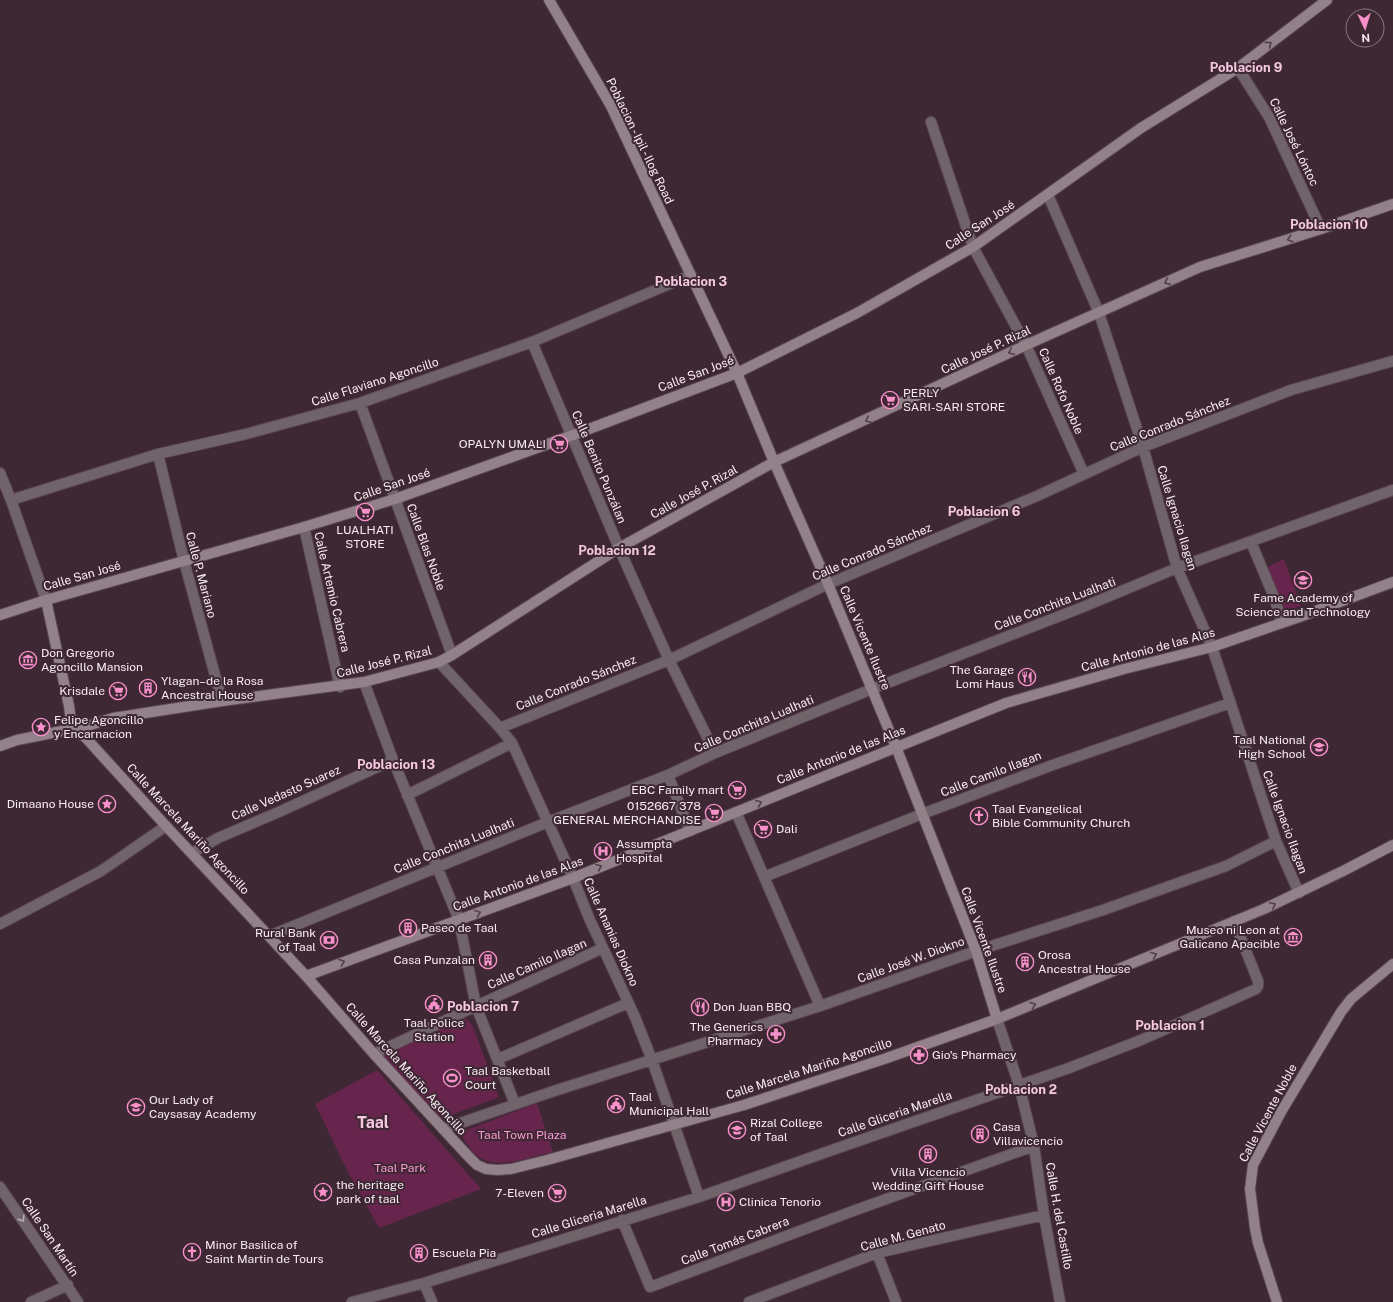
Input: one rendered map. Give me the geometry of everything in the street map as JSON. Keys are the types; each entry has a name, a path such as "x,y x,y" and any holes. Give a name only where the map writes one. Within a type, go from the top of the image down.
{"street":[{"name":"Poblacion - Ipil - Ilog Road","path":"549,0 611,106 691,275"},
{"name":"Calle San José","path":"0,616 46,600 184,560 192,560 395,499 573,435 737,373 857,313 972,247 1048,195 1141,128 1238,68 1327,0"},
{"name":"Calle José Lóntoc","path":"1238,68 1269,117 1322,229"},
{"name":"Calle Rofo Noble","path":"930,122 972,247 1026,345 1084,474"},
{"name":"Calle Ignacio Ilagan","path":"1048,195 1099,312 1143,447 1176,568 1212,647 1276,841 1298,893"},
{"name":"Calle José P. Rizal","path":"0,746 17,740 74,730 113,718 222,701 340,687 439,662 619,548 774,462 1026,345 1200,267 1322,229 1393,204"},
{"name":"Calle Flaviano Agoncillo","path":"11,500 158,454 246,434 360,403 532,342 691,275"},
{"name":"Calle Vicente Ilustre","path":"691,275 737,373 896,747 976,951 997,1019"},
{"name":"Calle Benito Punzálan","path":"532,342 573,435 619,548 669,660 715,753"},
{"name":"Calle Conrado Sánchez","path":"500,728 669,660 828,584 1037,496 1143,447 1291,390 1393,361"},
{"name":"Calle Blas Noble","path":"360,403 452,655"},
{"name":"Calle P. Mariano","path":"158,454 184,560 222,701"},
{"path":"0,473 46,600 74,730"},
{"name":"Calle Conchita Lualhati","path":"269,936 436,867 668,775 715,753 872,689 1083,607 1176,568 1393,490"},
{"name":"Calle Artemio Cabrera","path":"304,527 340,687"},
{"path":"1251,542 1274,597 1282,623"},
{"name":"Calle Antonio de las Alas","path":"306,976 572,878 1006,703 1124,669 1212,647 1393,582"},
{"name":"Calle Ananias Diokno","path":"439,662 512,743 652,1060 699,1197"},
{"path":"364,682 393,760 459,920 476,1006 498,1059 514,1104"},
{"name":"Calle Camilo Ilagan","path":"764,877 922,814 1050,766 1230,703"},
{"name":"Calle Marcela Mariño Agoncillo","path":"74,730 85,737 306,976 374,1054 443,1129 477,1165 486,1169 498,1170 547,1160 744,1105 997,1019 1120,970 1264,909 1393,845"},
{"path":"407,795 512,743"},
{"name":"Calle Vedasto Suarez","path":"192,853 218,838 393,760"},
{"path":"668,775 690,831"},
{"path":"736,812 820,1006"},
{"path":"0,924 101,871 166,826"},
{"name":"Calle José W. Diokno","path":"443,1129 514,1104 820,1006 976,951 1103,910 1226,866 1276,841"},
{"name":"Calle Gliceria Marella","path":"352,1302 424,1282 699,1197 1069,1068 1141,1040 1256,989 1258,986 1258,981 1234,921"},
{"name":"Calle Camilo Ilagan","path":"374,1054 603,948"},
{"name":"Calle Vicente Noble","path":"1278,1302 1258,1243 1255,1228 1250,1189 1253,1165 1281,1112 1341,1012 1351,1000 1393,964"},
{"path":"498,1059 628,1003"},
{"name":"Calle H. del Castillo","path":"997,1019 1019,1085 1034,1146 1044,1215 1060,1302"},
{"name":"Calle Tomás Cabrera","path":"622,1220 650,1287 853,1211 1034,1146"},
{"name":"Calle San Martín","path":"0,1187 78,1302"},
{"name":"Calle M. Genato","path":"749,1302 877,1253 1044,1215"},
{"path":"877,1253 896,1302"},
{"path":"424,1282 432,1302"},
{"path":"31,1302 68,1286"}],"green space":[{"path":"1284,559 1301,606 1283,612 1265,568"},
{"path":"465,1018 472,1024 499,1097 441,1119 382,1055"},
{"name":"Taal Park","path":"377,1070 481,1189 379,1228 349,1174 315,1104"},
{"name":"Taal Town Plaza","path":"537,1103 553,1152 517,1161 498,1163 489,1162 478,1157 459,1133"}],"place":[{"name":"PERLY SARI-SARI STORE","path":"890,400"},
{"name":"OPALYN UMALI","path":"559,444"},
{"name":"LUALHATI STORE","path":"365,512"},
{"name":"Fame Academy of Science and Technology","path":"1303,580"},
{"name":"Don Gregorio Agoncillo Mansion","path":"28,660"},
{"name":"The Garage Lomi Haus","path":"1027,677"},
{"name":"Ylagan–de la Rosa Ancestral House","path":"148,688"},
{"name":"Krisdale","path":"118,691"},
{"name":"Felipe Agoncillo y Encarnacion","path":"41,727"},
{"name":"Taal National High School","path":"1319,747"},
{"name":"EBC Family mart","path":"737,790"},
{"name":"Dimaano House","path":"107,804"},
{"name":"0152667 378 GENERAL MERCHANDISE","path":"714,813"},
{"name":"Taal Evangelical Bible Community Church","path":"979,816"},
{"name":"Dali","path":"763,829"},
{"name":"Assumpta Hospital","path":"603,851"},
{"name":"Paseo de Taal","path":"408,928"},
{"name":"Museo ni Leon at Galicano Apacible","path":"1293,937"},
{"name":"Rural Bank of Taal","path":"329,940"},
{"name":"Casa Punzalan","path":"488,960"},
{"name":"Orosa Ancestral House","path":"1025,962"},
{"name":"Taal Police Station","path":"434,1004"},
{"name":"Don Juan BBQ","path":"700,1007"},
{"name":"The Generics Pharmacy","path":"776,1034"},
{"name":"Gio's Pharmacy","path":"919,1055"},
{"name":"Taal Basketball Court","path":"452,1078"},
{"name":"Taal Municipal Hall","path":"616,1104"},
{"name":"Our Lady of Caysasay Academy","path":"136,1107"},
{"name":"Rizal College of Taal","path":"737,1130"},
{"name":"Casa Villavicencio","path":"980,1134"},
{"name":"Villa Vicencio Wedding Gift House","path":"928,1154"},
{"name":"the heritage park of taal","path":"323,1192"},
{"name":"7-Eleven","path":"557,1193"},
{"name":"Clinica Tenorio","path":"726,1202"},
{"name":"Minor Basilica of Saint Martin de Tours","path":"192,1252"},
{"name":"Escuela Pia","path":"419,1253"}],"district":[{"name":"Poblacion 9","path":"1246,67"},
{"name":"Poblacion 10","path":"1329,224"},
{"name":"Poblacion 3","path":"691,281"},
{"name":"Poblacion 6","path":"984,511"},
{"name":"Poblacion 12","path":"617,550"},
{"name":"Poblacion 13","path":"396,764"},
{"name":"Poblacion 7","path":"483,1006"},
{"name":"Poblacion 1","path":"1170,1025"},
{"name":"Poblacion 2","path":"1021,1089"},
{"name":"Taal","path":"373,1122"}]}
